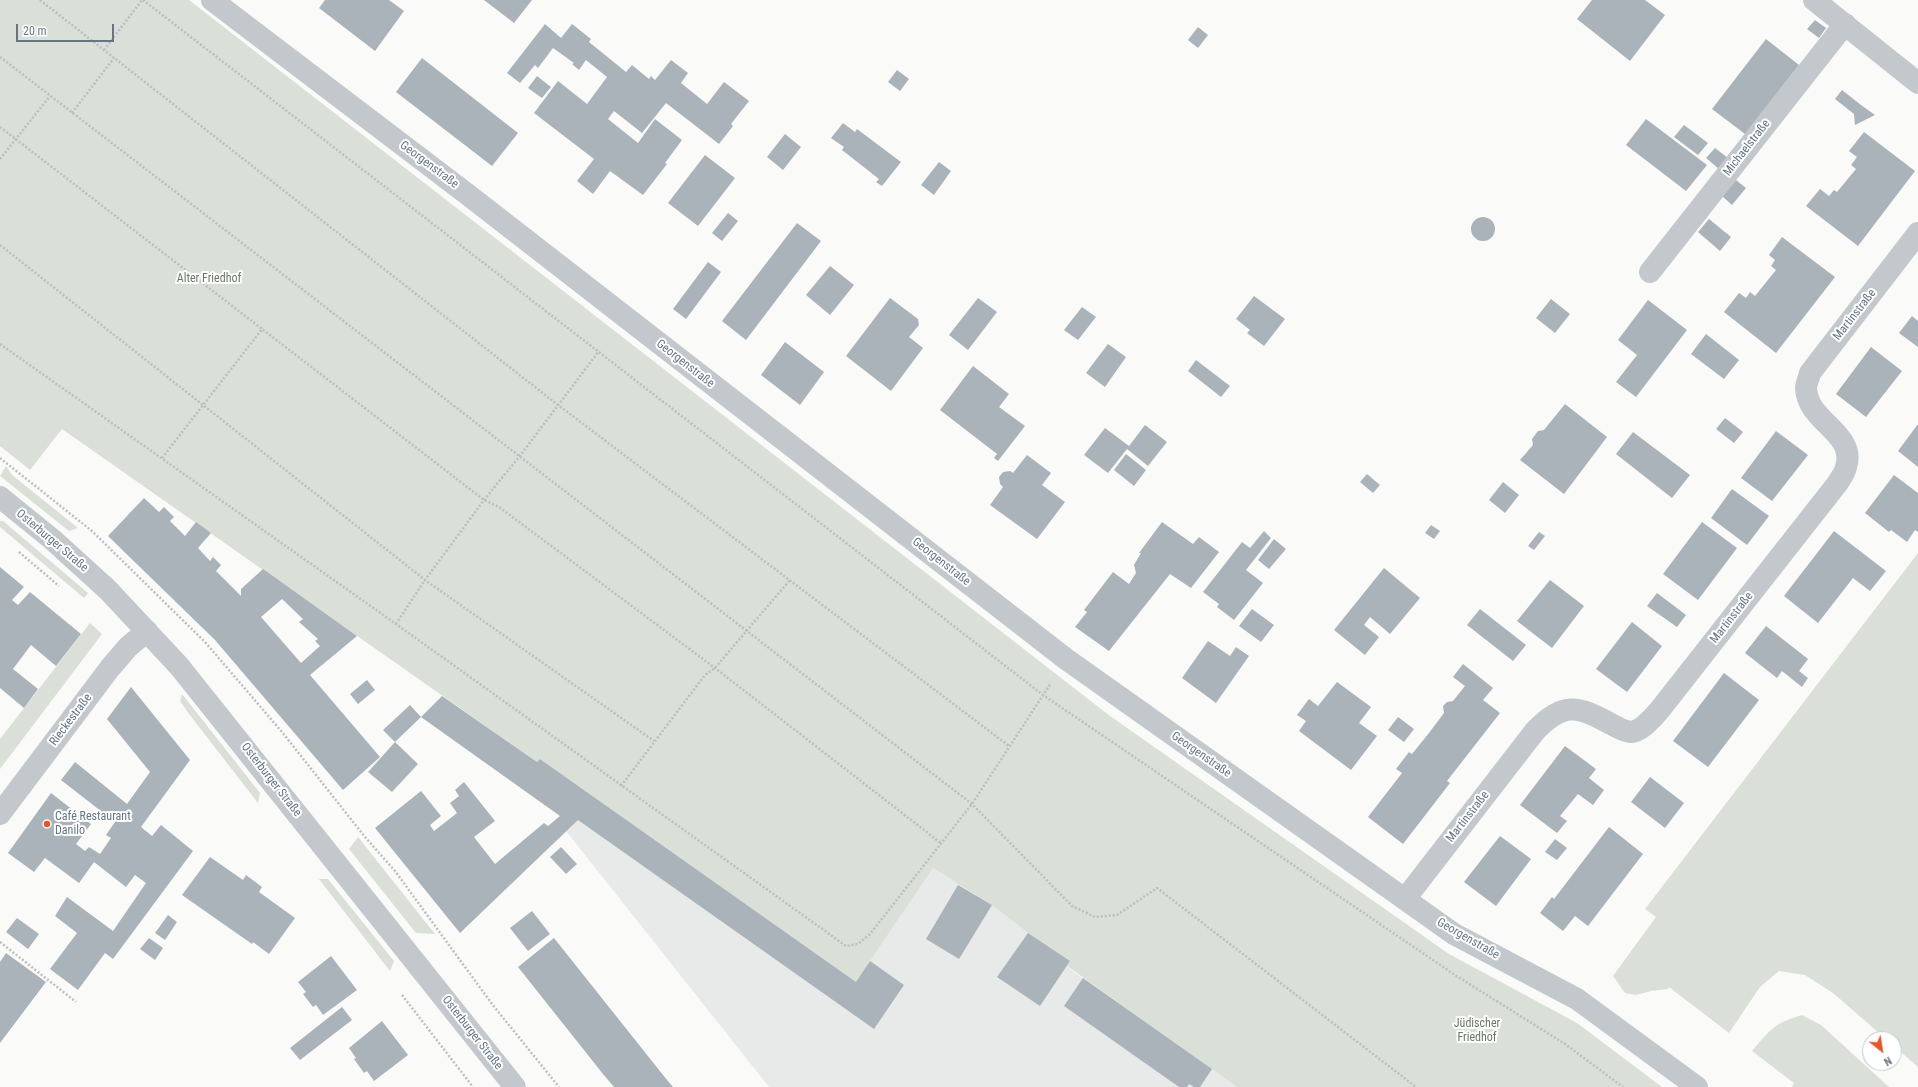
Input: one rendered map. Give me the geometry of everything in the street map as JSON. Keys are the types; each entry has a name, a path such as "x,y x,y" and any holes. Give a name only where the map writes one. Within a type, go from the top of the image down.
{"street":[{"name":"Georgenstraße","path":"212,0 474,199 1066,659 1454,934 1577,999 1697,1087"},
{"path":"1814,0 1918,83"},
{"name":"Michaelstraße","path":"1650,272 1845,24"},
{"name":"Martinstraße","path":"1405,899 1535,731 1547,718 1562,711 1578,709 1591,713 1622,730 1632,732 1644,726 1658,712 1837,484 1846,467 1847,450 1838,433 1818,416 1810,404 1806,387 1810,373 1918,233"},
{"name":"Osterburger Straße","path":"0,497 82,565 108,590 179,666 515,1087"},
{"name":"Rieckestraße","path":"0,814 110,668 128,647 147,631"}],"path":[{"path":"40,0 558,405 1009,746"},
{"path":"104,50 142,0 1043,695 1455,975 1565,1044 1623,1087"},
{"path":"0,57 972,804 1072,906 1094,917 1117,915 1157,888 1416,1087"},
{"path":"72,113 114,58"},
{"path":"0,159 50,96"},
{"path":"0,127 263,328 484,500 499,507 715,668 942,844"},
{"path":"0,245 425,580 654,741"},
{"path":"162,458 263,328"},
{"path":"0,344 396,624 846,946 858,944 870,934 942,844 972,804 1066,659"},
{"path":"396,624 425,580 484,500 519,457 598,351"},
{"path":"18,551 64,592"},
{"path":"621,786 705,675 715,668 790,580"},
{"path":"0,942 76,1002"},
{"path":"400,992 473,1087"}],"shaded area":[{"path":"598,800 856,982 933,868 992,905 1028,933 1070,961 1067,967 1237,1087 769,1087 566,831"}],"green space":[{"name":"Alter Friedhof","path":"0,0 189,0 1110,716 1449,954 1577,1023 1662,1087 1237,1087 1067,966 1070,961 1028,933 992,905 933,868 856,982 540,759 537,762 62,429 30,470 0,446"},
{"path":"6,466 12,475 78,528 69,531 0,476"},
{"path":"0,521 3,521 88,593 84,598 0,527"},
{"path":"1918,553 1918,1067 1902,1053 1902,1031 1877,1031 1833,993 1805,975 1779,971 1760,987 1729,1033 1669,987 1668,989 1636,995 1625,993 1613,976 1656,917 1645,909"},
{"path":"90,623 102,634 0,769 0,739"},
{"path":"182,694 260,793 258,803 189,714 180,701"},
{"path":"358,837 435,934 416,933 349,849"},
{"path":"319,879 328,879 394,961 390,971"},
{"path":"1802,1015 1821,1025 1862,1062 1862,1071 1871,1071 1889,1087 1792,1087 1794,1083 1752,1051 1773,1028"}],"building":[{"path":"325,0 389,0 404,11 375,51 319,8"},
{"path":"484,0 532,0 514,23"},
{"path":"1592,0 1645,0 1665,15 1630,61 1577,19"},
{"path":"1815,20 1826,28 1819,38 1807,29"},
{"path":"545,24 561,38 572,24 591,39 589,42 626,72 632,65 649,79 651,76 655,80 671,60 688,73 681,83 707,104 724,82 749,101 731,124 733,126 719,144 666,103 642,133 614,111 608,119 638,143 655,119 682,140 665,163 667,164 643,195 610,171 593,194 577,181 594,159 534,113 558,81 587,104 607,77 586,60 579,70 572,64 574,63 553,48 538,68 535,65 520,83 507,73"},
{"path":"1198,27 1208,35 1198,48 1188,40"},
{"path":"1766,39 1799,65 1745,134 1712,109"},
{"path":"422,58 518,133 492,166 396,92"},
{"path":"897,70 909,79 900,91 888,82"},
{"path":"537,76 551,87 542,98 528,88"},
{"path":"1842,90 1875,115 1855,125 1854,114 1835,99"},
{"path":"1646,119 1707,165 1686,191 1626,145"},
{"path":"843,123 855,132 857,129 901,162 882,186 876,182 879,179 842,150 844,147 831,138"},
{"path":"1684,125 1708,143 1698,155 1674,137"},
{"path":"1864,132 1915,171 1858,246 1806,206 1820,189 1829,196 1834,190 1837,192 1856,169 1851,165 1857,157 1849,151"},
{"path":"785,134 801,147 783,170 767,157"},
{"path":"1715,148 1728,158 1719,169 1706,158"},
{"path":"705,155 735,178 698,226 668,203"},
{"path":"939,162 951,171 934,195 921,185"},
{"path":"1736,180 1746,188 1732,205 1722,196"},
{"path":"728,213 738,221 722,241 712,233"},
{"path":"1483,217 1492,220 1495,229 1492,238 1483,241 1474,238 1471,229 1474,220"},
{"path":"1709,219 1731,237 1720,251 1698,232"},
{"path":"797,223 821,241 746,340 722,321"},
{"path":"1782,237 1835,277 1776,353 1724,312 1739,293 1746,298 1750,292 1755,296 1776,270 1771,266 1775,260 1769,255"},
{"path":"708,262 721,272 686,319 673,309"},
{"path":"830,266 854,285 830,315 806,295"},
{"path":"1254,296 1285,319 1264,346 1247,333 1250,330 1236,319"},
{"path":"890,298 918,319 919,325 909,337 923,348 891,391 846,356"},
{"path":"978,298 997,312 968,350 949,335"},
{"path":"1551,299 1570,314 1555,333 1536,318"},
{"path":"1648,300 1687,330 1636,397 1616,382 1637,355 1618,340"},
{"path":"1082,307 1096,317 1078,340 1064,330"},
{"path":"1912,316 1918,321 1918,347 1899,333"},
{"path":"1706,334 1739,360 1724,379 1691,354"},
{"path":"785,342 824,372 800,405 761,375"},
{"path":"1108,344 1126,357 1105,387 1086,373"},
{"path":"1871,347 1902,371 1866,417 1836,394"},
{"path":"1196,360 1230,386 1221,397 1188,371"},
{"path":"973,366 1009,394 999,407 1025,426 998,461 994,458 997,454 940,410"},
{"path":"1565,404 1607,437 1564,494 1520,460 1533,445 1532,439 1538,431 1544,430"},
{"path":"1725,418 1743,432 1734,443 1716,429"},
{"path":"1918,424 1918,467 1898,451"},
{"path":"1145,425 1167,442 1148,466 1127,449 1108,473 1084,455 1105,428 1129,446"},
{"path":"1776,431 1808,455 1772,501 1741,478"},
{"path":"1633,432 1690,475 1672,498 1616,454"},
{"path":"1126,454 1146,470 1134,486 1114,470"},
{"path":"1027,455 1051,473 1042,485 1065,502 1037,539 990,505 1003,487 1000,484 999,477 1003,472 1010,471 1013,473"},
{"path":"1367,474 1380,485 1373,493 1360,482"},
{"path":"1894,475 1918,493 1918,532 1915,530 1907,542 1891,530 1889,532 1865,513"},
{"path":"1503,482 1519,495 1505,513 1489,500"},
{"path":"1732,489 1769,516 1747,545 1711,518"},
{"path":"144,498 159,512 164,507 174,517 170,521 185,536 196,522 211,533 198,548 210,561 213,557 221,565 216,571 241,596 241,589 263,569 357,636 310,675 380,757 343,790 215,640 108,536","holes":["282,599 303,619 299,622 318,639 315,641 320,646 301,663 261,617"]},
{"path":"1162,522 1193,544 1199,537 1219,552 1191,588 1170,574 1109,651 1075,627 1087,612 1084,610 1113,572 1129,584 1136,573 1134,565 1141,553 1139,553"},
{"path":"1702,522 1737,548 1698,600 1663,574"},
{"path":"1431,525 1440,531 1434,539 1425,533"},
{"path":"1264,531 1271,538 1246,570 1263,583 1234,620 1217,607 1219,604 1203,592 1242,542 1250,548"},
{"path":"1834,531 1886,571 1870,591 1853,578 1818,623 1784,596"},
{"path":"1539,532 1545,536 1534,550 1528,546"},
{"path":"1274,539 1286,549 1269,569 1258,560"},
{"path":"0,567 24,587 12,600 18,605 30,592 81,634 56,666 31,645 13,669 38,689 24,708 0,688"},
{"path":"1384,568 1420,598 1390,634 1370,617 1364,625 1379,637 1365,655 1334,630"},
{"path":"1550,580 1584,606 1552,648 1517,621"},
{"path":"1657,593 1686,615 1677,627 1647,606"},
{"path":"1252,609 1274,625 1261,642 1239,626"},
{"path":"1480,609 1526,645 1513,661 1467,625"},
{"path":"1632,622 1662,646 1627,692 1596,669"},
{"path":"1766,626 1808,659 1799,671 1808,678 1802,687 1782,671 1777,678 1745,653"},
{"path":"1208,641 1230,656 1236,647 1249,656 1216,703 1182,678"},
{"path":"1463,664 1493,688 1483,700 1500,713 1447,781 1450,783 1403,844 1368,817 1402,773 1396,769 1409,752 1412,754 1444,713 1443,706 1447,702 1453,701 1465,686 1453,677"},
{"path":"1724,673 1759,700 1708,767 1673,741"},
{"path":"367,680 375,690 358,704 350,694"},
{"path":"1337,682 1371,707 1359,723 1377,736 1351,770 1299,731 1306,721 1297,715 1309,699 1318,706"},
{"path":"131,687 190,760 141,827 152,836 161,825 193,851 113,959 105,953 78,990 50,969 77,933 55,916 67,897 113,931 146,883 135,875 126,887 94,862 79,883 45,858 34,872 8,853 51,793 91,824 76,844 85,851 89,847 100,854 111,838 106,835 115,822 61,780 75,762 127,804 150,772 107,719"},
{"path":"442,696 537,762 540,759 856,982 870,961 904,985 874,1029 578,820 460,933 375,828 421,791 441,816 430,825 434,831 457,813 450,803 459,796 455,790 464,782 495,821 474,837 495,864 544,823 548,826 560,816 421,717"},
{"path":"410,705 421,717 395,742 383,730"},
{"path":"1398,717 1414,729 1404,742 1388,730"},
{"path":"395,742 418,764 392,792 368,772"},
{"path":"1565,746 1596,769 1589,778 1604,790 1593,805 1578,794 1560,816 1567,821 1557,833 1520,805"},
{"path":"1650,777 1684,803 1665,828 1631,802"},
{"path":"1609,827 1643,854 1588,926 1575,916 1563,931 1540,913 1552,897 1554,899"},
{"path":"1500,836 1531,859 1496,906 1464,882"},
{"path":"1555,839 1567,848 1557,860 1545,852"},
{"path":"561,847 577,864 566,874 550,857"},
{"path":"210,857 243,880 246,875 262,887 259,892 295,918 269,954 253,942 252,944 182,895"},
{"path":"958,885 992,905 959,959 926,939"},
{"path":"532,911 550,934 528,951 510,928"},
{"path":"168,915 177,922 165,940 155,933"},
{"path":"17,918 39,934 28,949 6,932"},
{"path":"1028,933 1070,961 1040,1006 997,977"},
{"path":"149,938 163,948 155,960 140,949"},
{"path":"554,938 673,1087 614,1087 603,1074 518,967"},
{"path":"6,953 46,982 0,1043 0,962"},
{"path":"331,956 357,990 323,1015 316,1005 313,1007 303,994 306,992 298,982"},
{"path":"1083,978 1212,1069 1200,1087 1194,1087 1189,1084 1187,1087 1179,1087 1064,1006"},
{"path":"342,1007 352,1020 300,1060 290,1048"},
{"path":"382,1021 408,1055 374,1081 367,1071 364,1073 354,1059 356,1058 349,1048"}],"place":[{"name":"Café Restaurant Danilo","path":"47,824"}],"park label":[{"name":"Jüdischer Friedhof","path":"1477,1031"}]}
